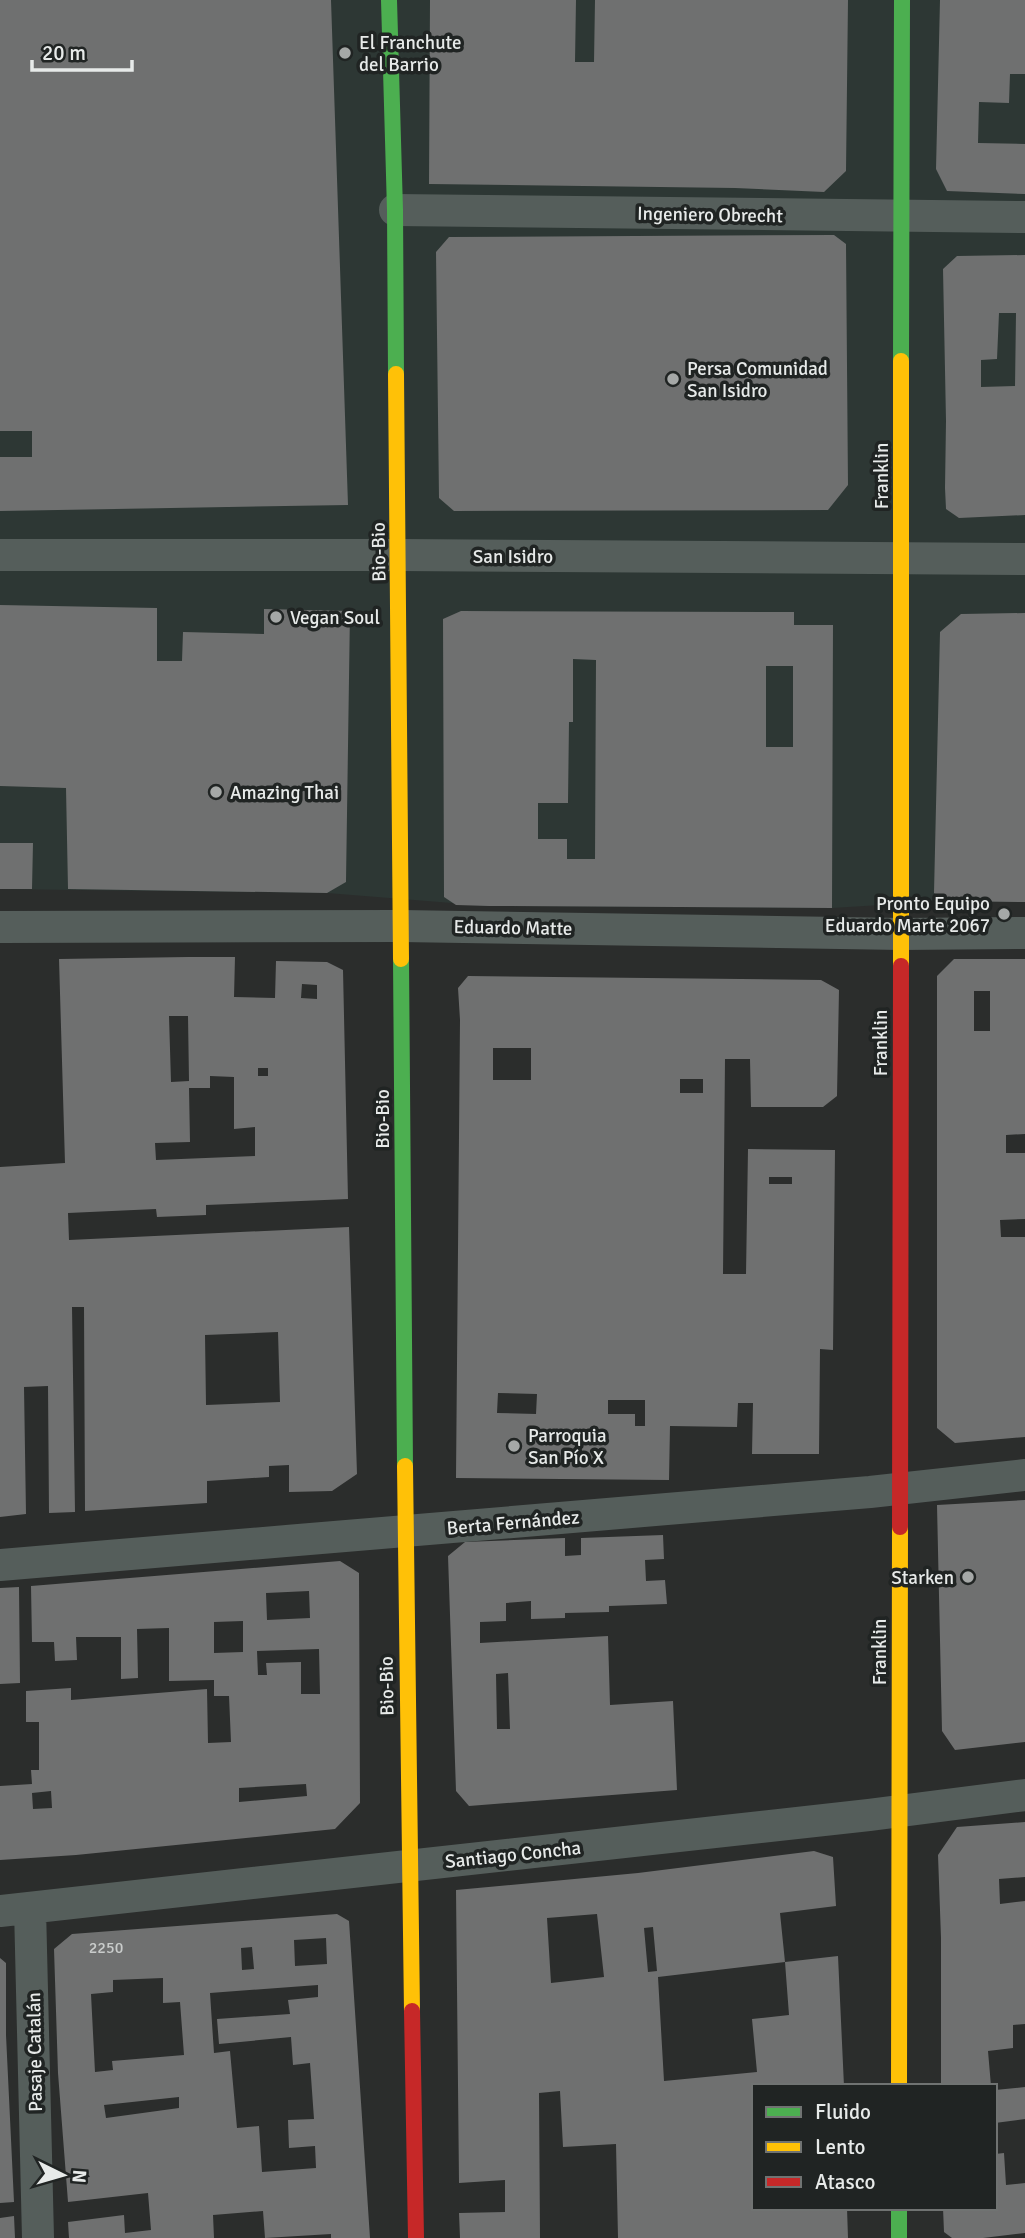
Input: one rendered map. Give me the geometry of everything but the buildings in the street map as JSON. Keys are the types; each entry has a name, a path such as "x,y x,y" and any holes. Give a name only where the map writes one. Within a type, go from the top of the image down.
{"street":[{"name":"Bio-Bio","path":"389,0 395,210 405,1531 416,2238"},
{"name":"Franklin","path":"899,2084 902,0"},
{"name":"Ingeniero Obrecht","path":"395,210 1025,217"},
{"name":"San Isidro","path":"0,555 1025,559"},
{"name":"Eduardo Matte","path":"0,927 401,926 901,934 1025,933"},
{"name":"Berta Fernández","path":"0,1565 900,1489 1025,1475"},
{"name":"Santiago Concha","path":"15,1909 899,1812 1025,1795"},
{"name":"Pasaje Catalán","path":"15,1909 38,2238"},
{"path":"899,2210 899,2238"}],"shaded area":[{"path":"0,0 1025,0 1025,902 946,901 832,908 489,906 327,893 0,889"}],"traffic: fast":[{"path":"389,0 396,374"},
{"path":"901,361 902,0"},
{"path":"401,959 405,1466"},
{"path":"899,2210 899,2238"}],"traffic: slow":[{"path":"901,361 901,966"},
{"path":"396,374 401,959"},
{"path":"405,1466 412,2011"},
{"path":"899,2084 900,1527"}],"traffic: jam":[{"path":"900,1527 901,966"},
{"path":"412,2011 416,2238"}],"place":[{"name":"El Franchute del Barrio","path":"345,53"},
{"name":"Persa Comunidad San Isidro","path":"673,379"},
{"name":"Vegan Soul","path":"276,617"},
{"name":"Amazing Thai","path":"216,792"},
{"name":"Pronto Equipo Eduardo Marte 2067","path":"1004,914"},
{"name":"Parroquia San Pío X","path":"514,1446"},
{"name":"Starken","path":"968,1577"}]}
